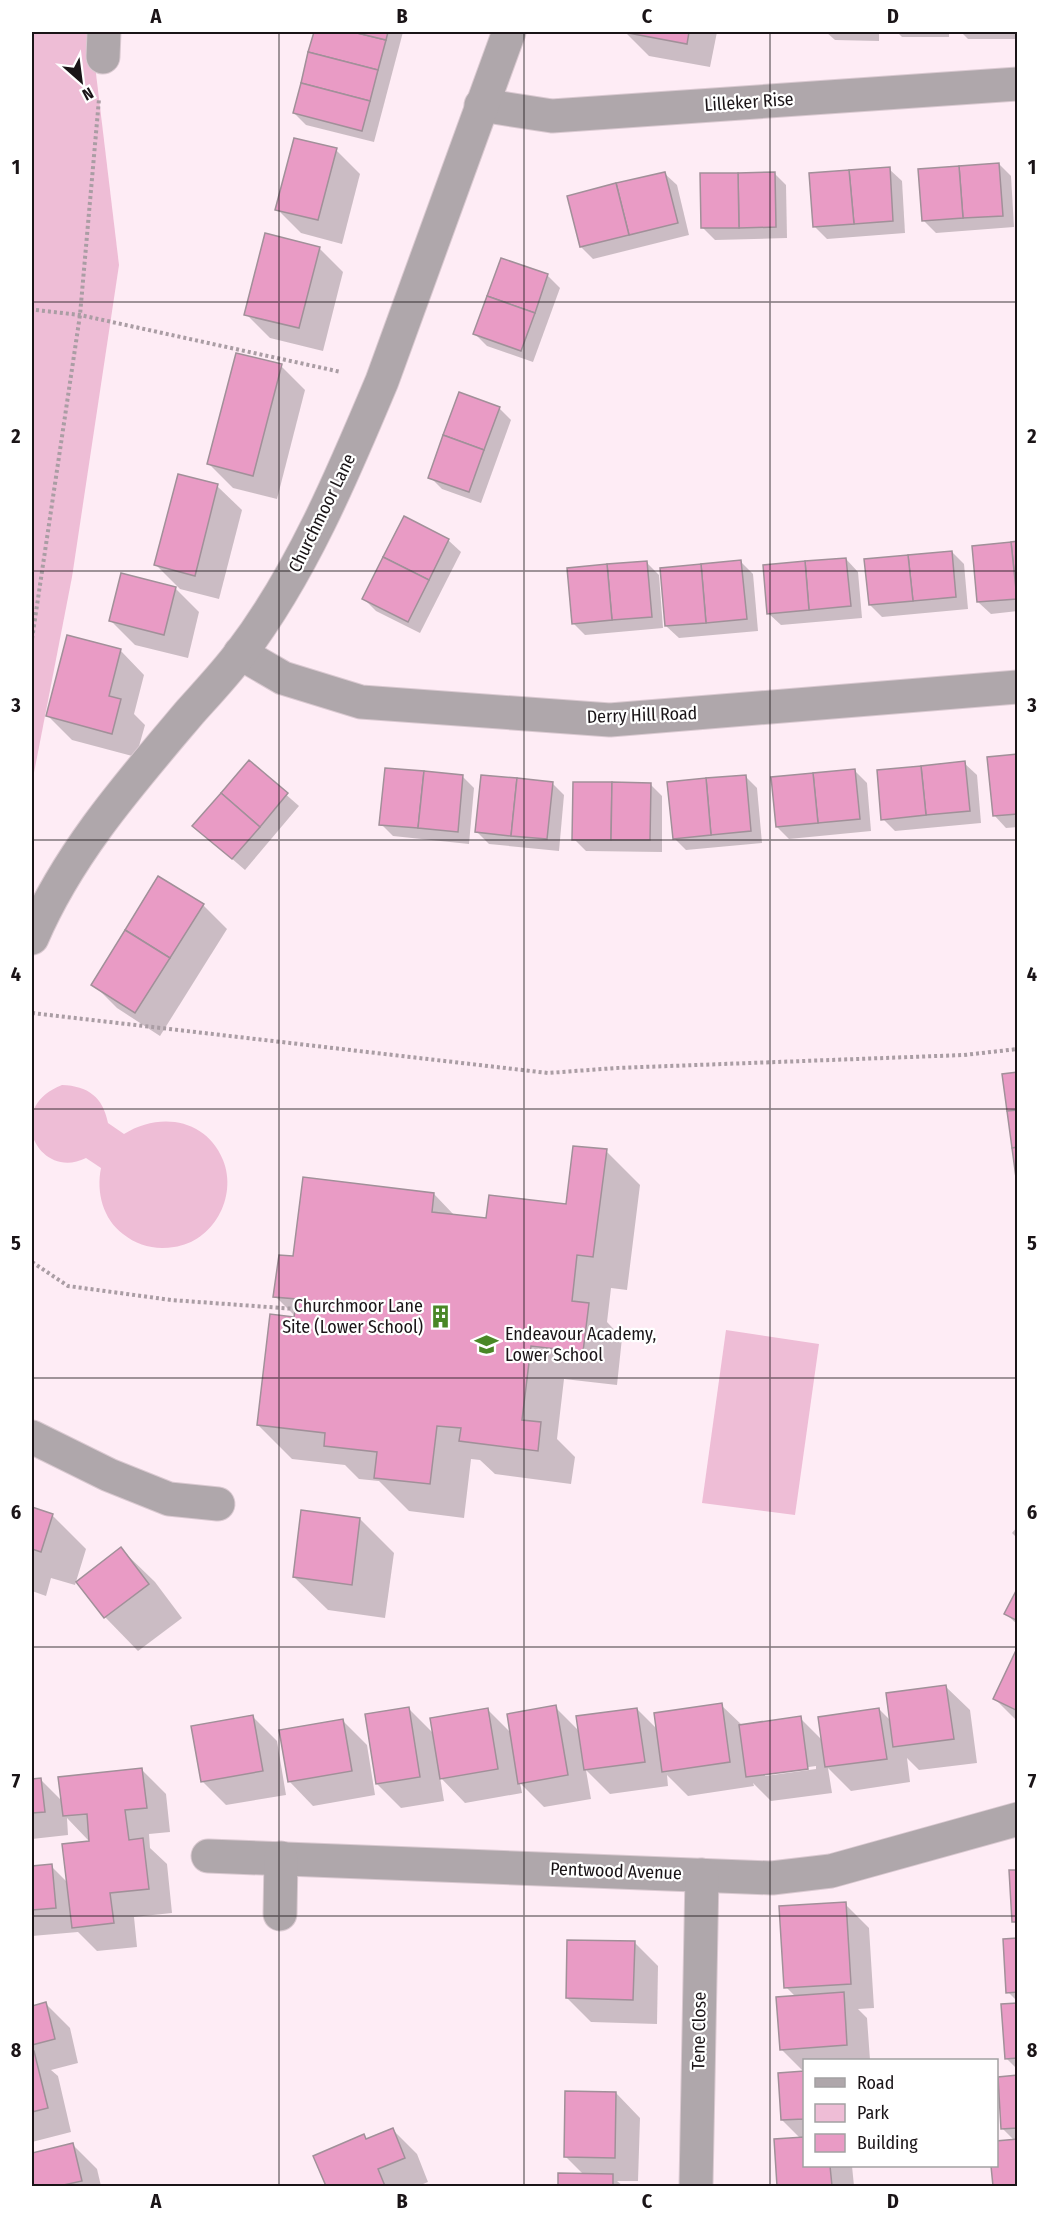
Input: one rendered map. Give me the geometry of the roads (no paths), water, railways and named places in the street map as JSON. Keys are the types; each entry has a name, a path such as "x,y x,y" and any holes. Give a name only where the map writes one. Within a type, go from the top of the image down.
{"street":[{"name":"Churchmoor Lane","path":"32,938 62,876 91,832 240,653 292,576 359,435 381,381 509,32"},
{"name":"Lilleker Rise","path":"481,105 552,116 1017,84"},
{"name":"Derry Hill Road","path":"240,653 283,678 361,702 610,720 1017,687"},
{"path":"32,1437 109,1475 169,1499 218,1504"},
{"name":"Pentwood Avenue","path":"208,1856 772,1878 831,1871 1017,1819"},
{"path":"280,1914 281,1858"},
{"name":"Tene Close","path":"696,2187 702,1875"}],"place":[{"name":"Churchmoor Lane Site (Lower School)","path":"441,1316"},
{"name":"Endeavour Academy, Lower School","path":"487,1344"}]}
